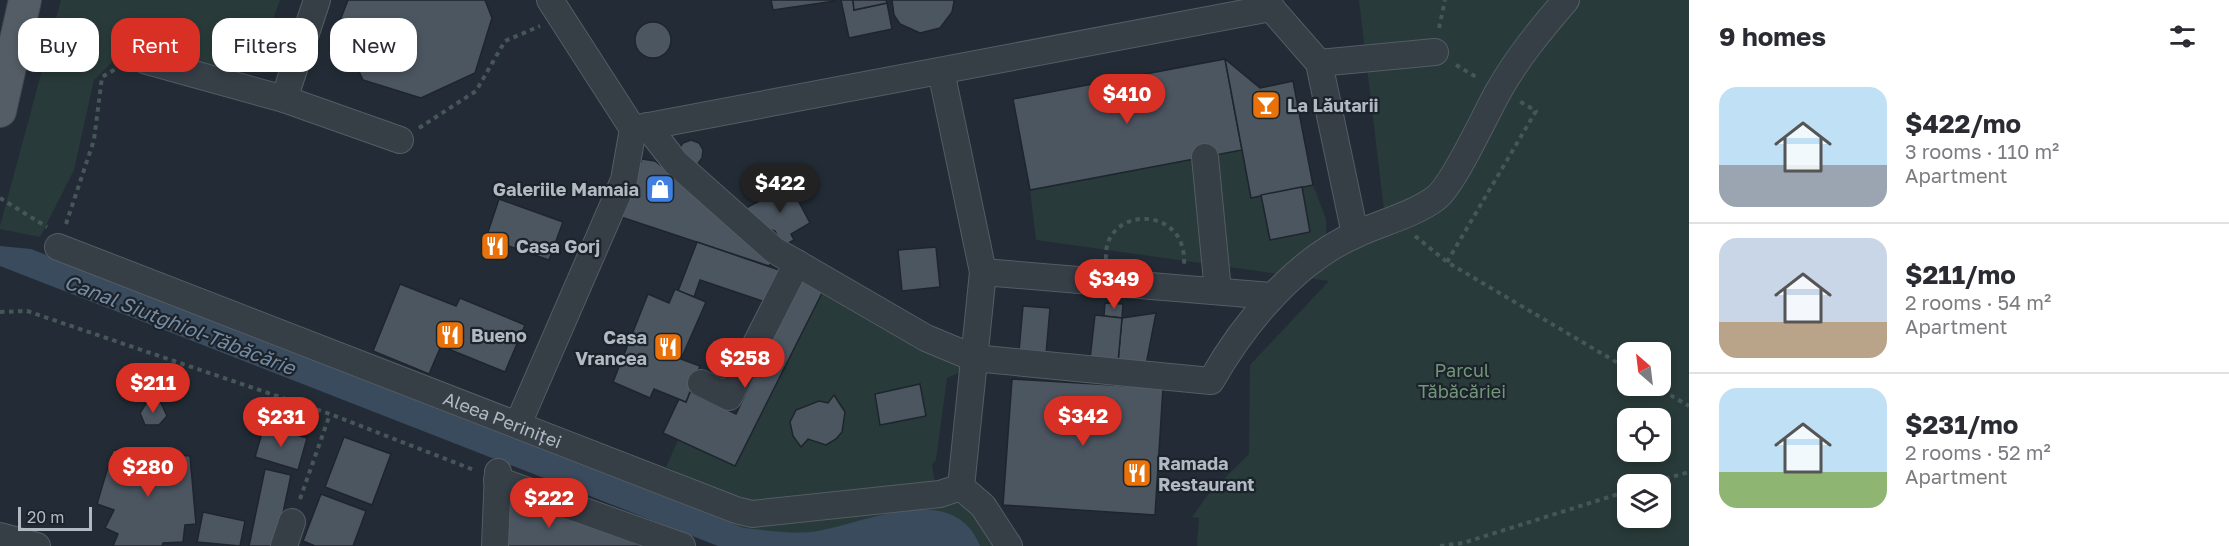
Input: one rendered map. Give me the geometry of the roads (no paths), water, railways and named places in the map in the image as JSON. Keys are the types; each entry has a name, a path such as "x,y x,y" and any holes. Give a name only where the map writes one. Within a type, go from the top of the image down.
{"main road":[{"path":"0,111 25,0"}],"lane":[{"path":"284,99 317,0"},
{"path":"555,8 640,128 676,163 774,250 926,338 974,358 1211,381 1228,350 1272,296 1315,260 1355,234 1395,219 1437,197 1459,164 1499,90 1532,39 1566,0"},
{"path":"640,128 940,71 1270,4 1319,63 1355,234"},
{"path":"1319,63 1435,52"},
{"path":"940,71 983,272 961,487 983,506 1009,546"},
{"path":"187,72 284,99 400,140"},
{"path":"518,424 624,180 640,128"},
{"path":"1205,157 1218,291"},
{"name":"Aleea Periniței","path":"59,241 725,506 752,514 940,494 961,487"},
{"path":"701,382 729,397 797,263"},
{"path":"983,272 1272,296"},
{"path":"495,546 498,476 682,546"},
{"path":"0,536 37,546"}],"water":[{"name":"Canal Siutghiol-Tăbăcărie","path":"0,246 31,249 744,528 809,532 884,514 908,510 930,510 951,515 968,526 980,546 718,546 0,266"}],"place":[{"name":"La Lăutarii","path":"1266,105"},
{"name":"Galeriile Mamaia","path":"660,189"},
{"name":"Casa Gorj","path":"495,246"},
{"name":"Bueno","path":"450,335"},
{"name":"Casa Vrancea","path":"668,347"},
{"name":"Ramada Restaurant","path":"1137,473"}],"park label":[{"name":"Parcul Tăbăcăriei","path":"1462,380"}]}
